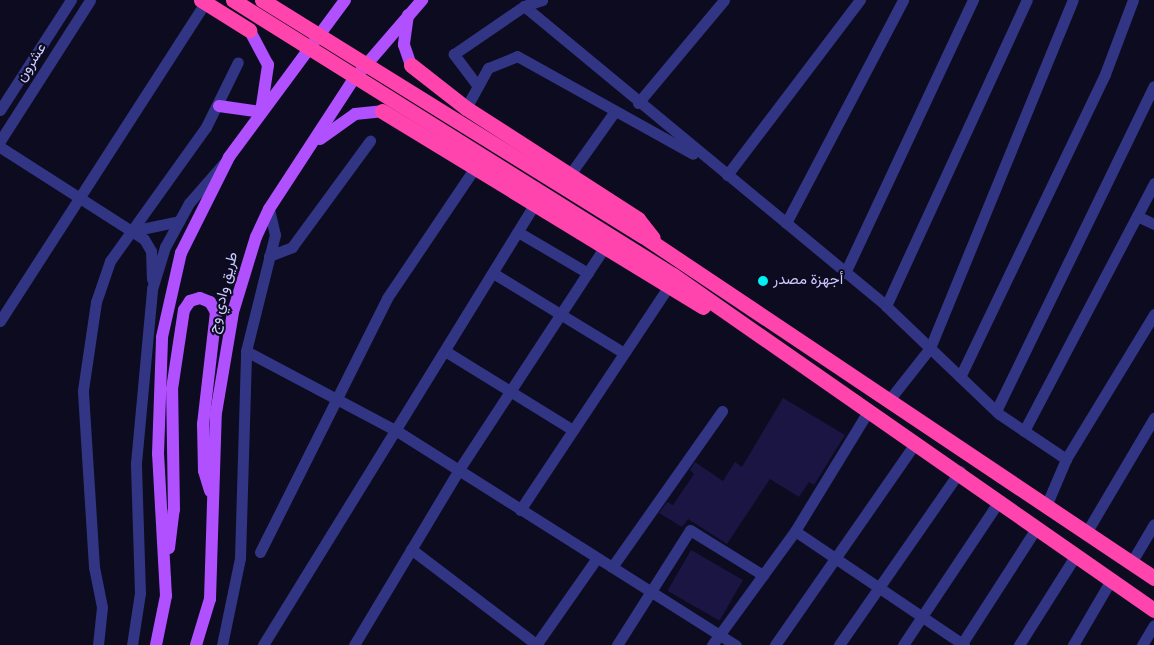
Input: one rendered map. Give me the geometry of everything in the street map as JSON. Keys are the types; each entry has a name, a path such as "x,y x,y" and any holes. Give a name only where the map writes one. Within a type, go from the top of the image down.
{"highway":[{"path":"233,0 786,354 960,471 999,501 1154,610"},
{"path":"262,0 643,236 1154,578"},
{"path":"203,1 249,30"},
{"path":"411,66 466,108 571,173 638,219 662,249"},
{"path":"382,111 604,248 670,281"}],"main road":[{"path":"165,579 158,454 162,336 181,253 229,157 345,0"},
{"name":"طريق وادي وج","path":"196,645 210,599 216,413 233,312 269,209 353,80 422,0"},
{"path":"408,15 404,45 411,66"},
{"path":"249,30 268,65 261,112"},
{"path":"220,106 261,112"},
{"path":"309,149 348,118 382,111"},
{"path":"156,645 174,510 172,389 184,310 190,301 200,298 210,302 216,312 203,424 204,471 213,500"}],"street":[{"name":"عشرون","path":"0,110 71,0"},
{"name":"عشرون","path":"0,141 90,0"},
{"path":"477,85 454,54 524,6 542,0"},
{"path":"638,103 724,0"},
{"path":"724,172 860,0"},
{"path":"786,224 903,0"},
{"path":"845,273 973,0"},
{"path":"886,306 1027,0"},
{"path":"889,400 930,348 1074,0"},
{"path":"960,377 1105,74 1133,0"},
{"path":"0,321 203,1"},
{"path":"524,6 638,103 886,306 996,411 1066,459"},
{"path":"466,108 488,68 517,56 724,172"},
{"path":"98,645 102,607 93,557 83,390 96,302 110,261 220,106 238,62"},
{"path":"996,411 1154,86"},
{"path":"571,173 615,111"},
{"path":"269,256 292,247 370,141"},
{"path":"0,147 131,231 151,251 152,289 136,463 140,593 132,645"},
{"path":"152,289 179,221 229,157"},
{"path":"260,552 387,298 474,169"},
{"path":"1024,431 1154,183"},
{"path":"263,645 534,205"},
{"path":"222,645 240,558 246,351 275,235 269,209"},
{"path":"1137,216 1154,224"},
{"path":"131,231 179,221"},
{"path":"518,232 588,273"},
{"path":"354,645 458,471 604,248"},
{"path":"493,273 624,353"},
{"path":"520,510 670,281"},
{"path":"1046,506 1066,459 1154,314"},
{"path":"246,351 396,431 736,645"},
{"path":"445,351 573,430"},
{"path":"712,645 795,532 869,410"},
{"path":"612,567 722,411"},
{"path":"1086,533 1154,418"},
{"path":"775,645 916,442"},
{"path":"839,645 960,471"},
{"path":"903,645 999,501"},
{"path":"1131,563 1154,524"},
{"path":"795,532 962,644 1037,527"},
{"path":"617,645 652,593 690,530 763,575"},
{"path":"412,549 537,645 596,558"},
{"path":"1019,645 1076,555"},
{"path":"1073,645 1111,580"},
{"path":"1142,645 1154,625"}],"building":[{"path":"783,398 845,435 814,485 809,482 799,497 770,479 727,544 688,519 682,527 659,513 667,502 673,505 694,474 690,470 695,462 723,481 735,462 742,467"},
{"path":"691,550 743,580 719,621 668,591"}],"place":[{"name":"أجهزة مصدر","path":"763,281"}]}
